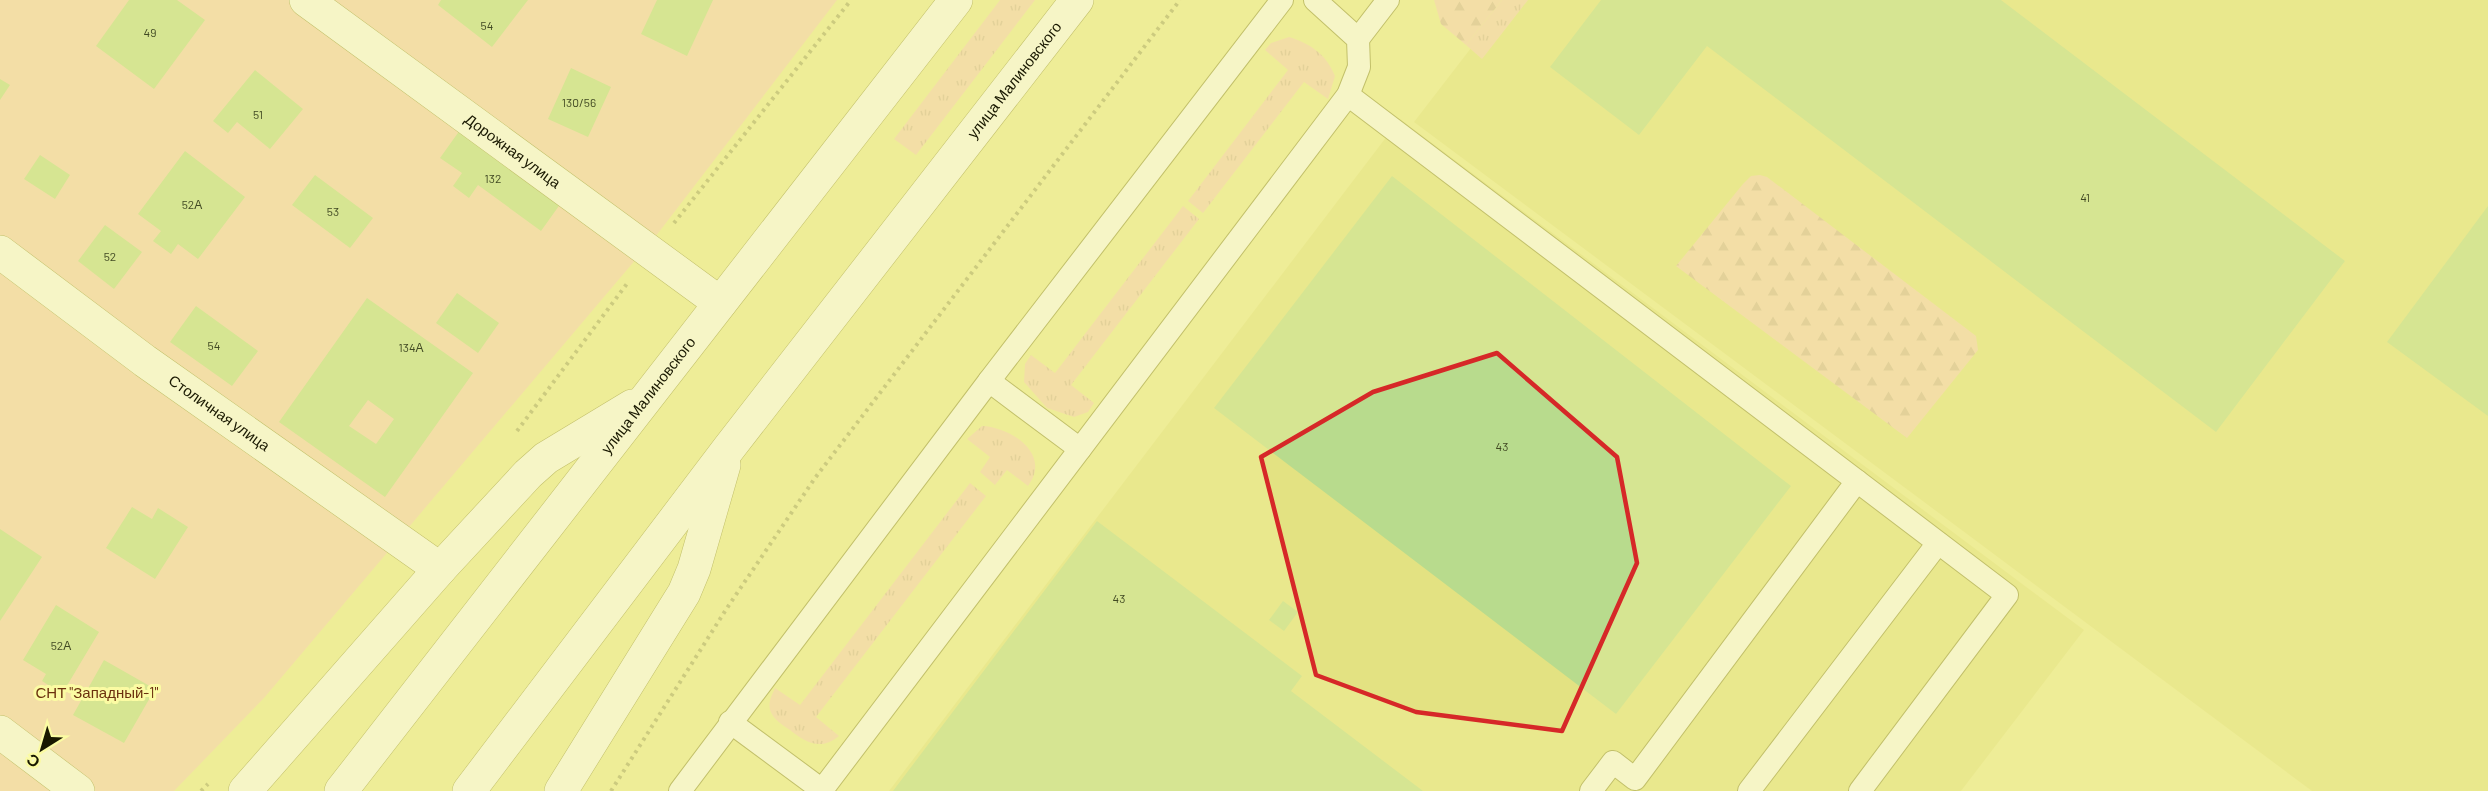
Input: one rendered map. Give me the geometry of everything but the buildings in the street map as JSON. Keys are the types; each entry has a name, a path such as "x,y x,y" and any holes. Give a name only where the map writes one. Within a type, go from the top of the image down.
{"main road":[{"name":"Дорожная улица","path":"306,0 720,303"},
{"name":"улица Малиновского","path":"469,791 729,448 1077,0"},
{"name":"улица Малиновского","path":"342,791 652,394 954,1"},
{"name":"Столичная улица","path":"0,252 144,361 440,569"},
{"path":"245,791 440,569 546,458 652,394"},
{"path":"561,791 684,593 694,569 729,448"},
{"path":"0,732 78,791"}],"lane":[{"path":"680,791 730,722 1282,0"},
{"path":"1315,0 1358,39"},
{"path":"730,722 822,791 1348,95 1359,67 1358,39 1388,0"},
{"path":"1348,95 2007,595 1860,791"},
{"path":"990,381 1080,449"},
{"path":"1591,791 1613,762 1643,785 1857,481"},
{"path":"1749,791 1938,543"}],"path":[{"path":"651,253 850,0"},
{"path":"610,791 727,608 815,478 1180,0"}],"highlighted area":[{"path":"1497,353 1617,457 1637,563 1562,731 1416,712 1316,675 1261,457 1373,392"}],"shaded area":[{"path":"1508,0 2488,0 2488,791 2312,791 1414,122"},
{"path":"1400,119 2084,630 1961,791 889,791"}],"green space":[{"name":"СНТ \"Западный-1\"","path":"0,0 837,0 659,232 264,698 174,791 0,791"},
{"path":"1000,0 1035,0 916,155 894,139"},
{"path":"1434,0 1502,0 1466,45 1441,24"},
{"path":"1502,0 1528,0 1482,59 1466,45"},
{"path":"1289,37 1317,51 1331,68 1335,76 1328,99 1304,82 1203,213 1188,201 1288,70 1265,50 1271,43"},
{"path":"1751,176 1767,177 1976,336 1978,350 1907,438 1676,266 1743,184"},
{"path":"1183,206 1199,219 1071,385 1094,403 1088,412 1074,417 1047,408 1024,382 1025,364 1031,355 1055,373"},
{"path":"982,426 1005,431 1025,444 1032,453 1035,463 1034,474 1028,486 1007,470 995,485 980,472 990,457 967,439"},
{"path":"970,483 986,496 816,717 839,736 826,743 814,744 802,739 781,724 770,710 770,701 775,688 800,705"}]}
